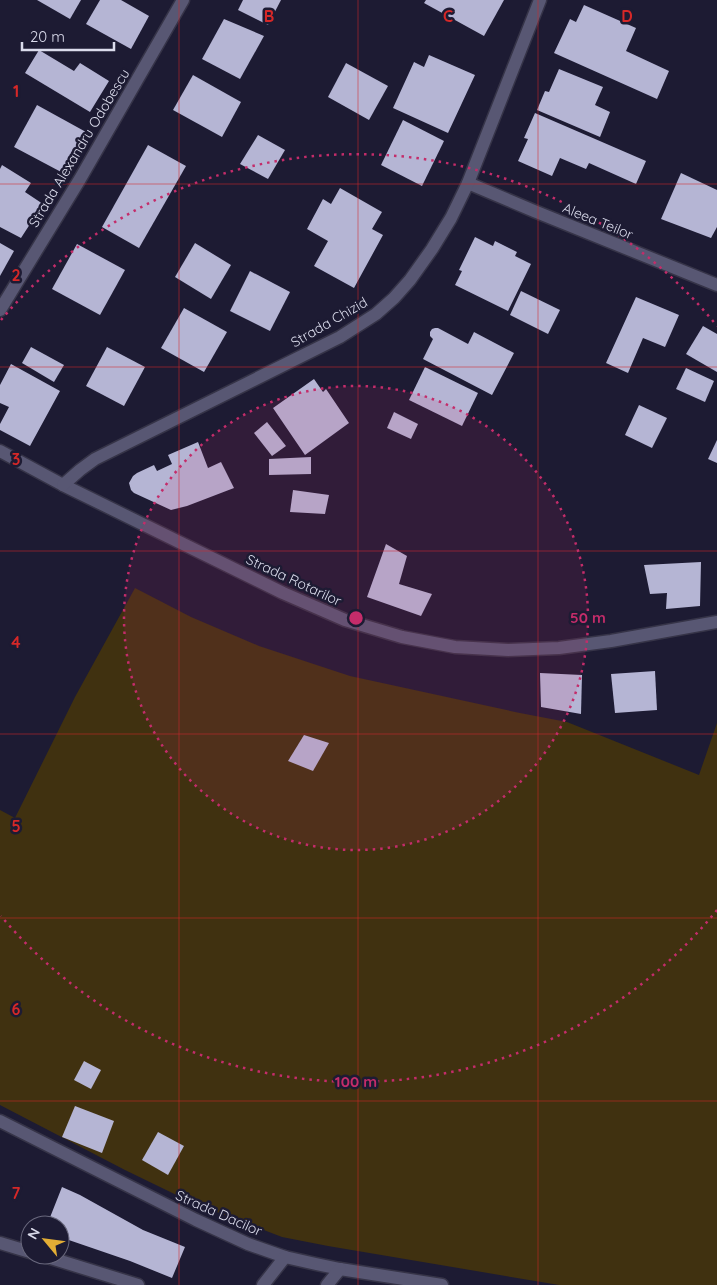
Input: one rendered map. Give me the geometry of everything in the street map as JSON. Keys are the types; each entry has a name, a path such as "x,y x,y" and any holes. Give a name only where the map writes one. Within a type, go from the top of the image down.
{"street":[{"name":"Strada Alexandru Odobescu","path":"0,310 80,179 183,0"},
{"name":"Strada Chizid","path":"64,485 95,459 340,337 376,314 394,298 410,280 451,218 468,183 540,0"},
{"name":"Aleea Teilor","path":"468,183 717,285"},
{"name":"Strada Rotarilor","path":"0,452 284,594 345,620 402,637 455,648 508,650 559,648 612,641 717,622"},
{"name":"Strada Dacilor","path":"0,1121 196,1220 248,1244 285,1257 340,1269 442,1285"},
{"path":"0,1242 20,1249"},
{"path":"263,1285 285,1257"},
{"path":"70,1264 138,1285"},
{"path":"327,1285 340,1269"}],"shaded area":[{"path":"135,588 191,617 259,646 350,676 567,722 699,775 717,723 717,1285 559,1285 282,1237 193,1203 0,1105 0,810 15,818 75,697"}],"building":[{"path":"37,0 81,0 70,19"},
{"path":"100,0 121,0 149,16 131,49 86,24"},
{"path":"243,0 281,0 268,25 238,10"},
{"path":"426,0 504,0 484,36 424,3"},
{"path":"584,5 636,28 626,51 669,71 657,99 554,53 570,19 576,22"},
{"path":"224,19 264,36 240,79 202,59"},
{"path":"39,50 74,71 80,63 109,81 90,112 25,73"},
{"path":"429,55 475,75 448,133 393,108 414,62 424,67"},
{"path":"346,63 388,86 369,120 328,97"},
{"path":"559,69 603,87 595,105 610,112 600,137 537,110 545,91 549,92"},
{"path":"193,75 241,102 222,137 173,110"},
{"path":"37,105 86,132 63,173 14,147"},
{"path":"535,113 646,161 636,184 589,163 586,169 560,158 552,176 518,161 528,139 524,138"},
{"path":"403,120 444,141 422,186 381,165"},
{"path":"258,135 285,150 268,179 240,164"},
{"path":"148,145 186,166 139,248 102,227"},
{"path":"2,165 31,183 25,192 43,204 21,238 0,227 0,169"},
{"path":"681,173 717,190 717,227 711,238 661,219"},
{"path":"340,188 382,212 372,229 383,235 354,288 314,266 328,241 307,229 323,199 331,204"},
{"path":"475,237 493,246 495,241 517,252 515,256 531,264 508,311 455,285 462,271 459,270"},
{"path":"0,243 14,251 0,276"},
{"path":"195,243 231,265 211,299 175,277"},
{"path":"77,244 125,270 100,315 52,289"},
{"path":"250,271 290,292 270,331 230,311"},
{"path":"521,291 560,310 548,334 510,315"},
{"path":"636,297 679,315 665,347 643,338 628,373 606,363"},
{"path":"184,308 227,332 204,372 161,348"},
{"path":"703,326 717,334 717,372 686,354"},
{"path":"435,328 468,344 474,332 514,353 492,395 423,359 433,339 430,336 430,332"},
{"path":"31,347 64,365 54,382 22,363"},
{"path":"107,347 145,367 124,406 86,386"},
{"path":"11,364 60,391 30,446 0,430 0,424 9,407 0,403 0,385"},
{"path":"425,367 478,393 462,426 409,400"},
{"path":"686,368 714,381 705,402 676,389"},
{"path":"314,379 323,392 326,389 349,423 305,455 273,408"},
{"path":"639,405 667,418 652,448 625,435"},
{"path":"394,412 418,424 411,439 387,428"},
{"path":"267,422 286,446 272,456 254,433"},
{"path":"717,440 717,463 708,459"},
{"path":"198,442 208,468 221,462 234,488 171,510 131,490 129,483 137,473 154,465 157,471 172,464 168,455"},
{"path":"311,457 311,474 269,475 269,459"},
{"path":"293,490 329,495 325,514 290,512"},
{"path":"386,544 407,556 399,584 432,594 421,616 367,597"},
{"path":"701,562 700,606 666,609 667,593 650,594 644,565"},
{"path":"655,671 657,710 615,713 611,674"},
{"path":"540,673 582,675 581,714 541,707"},
{"path":"304,735 329,743 313,771 288,761"},
{"path":"84,1061 101,1070 91,1089 74,1080"},
{"path":"75,1106 114,1121 102,1153 62,1137"},
{"path":"158,1132 184,1146 168,1175 142,1160"},
{"path":"62,1187 143,1230 185,1247 172,1278 70,1240 70,1215 51,1215"}]}
